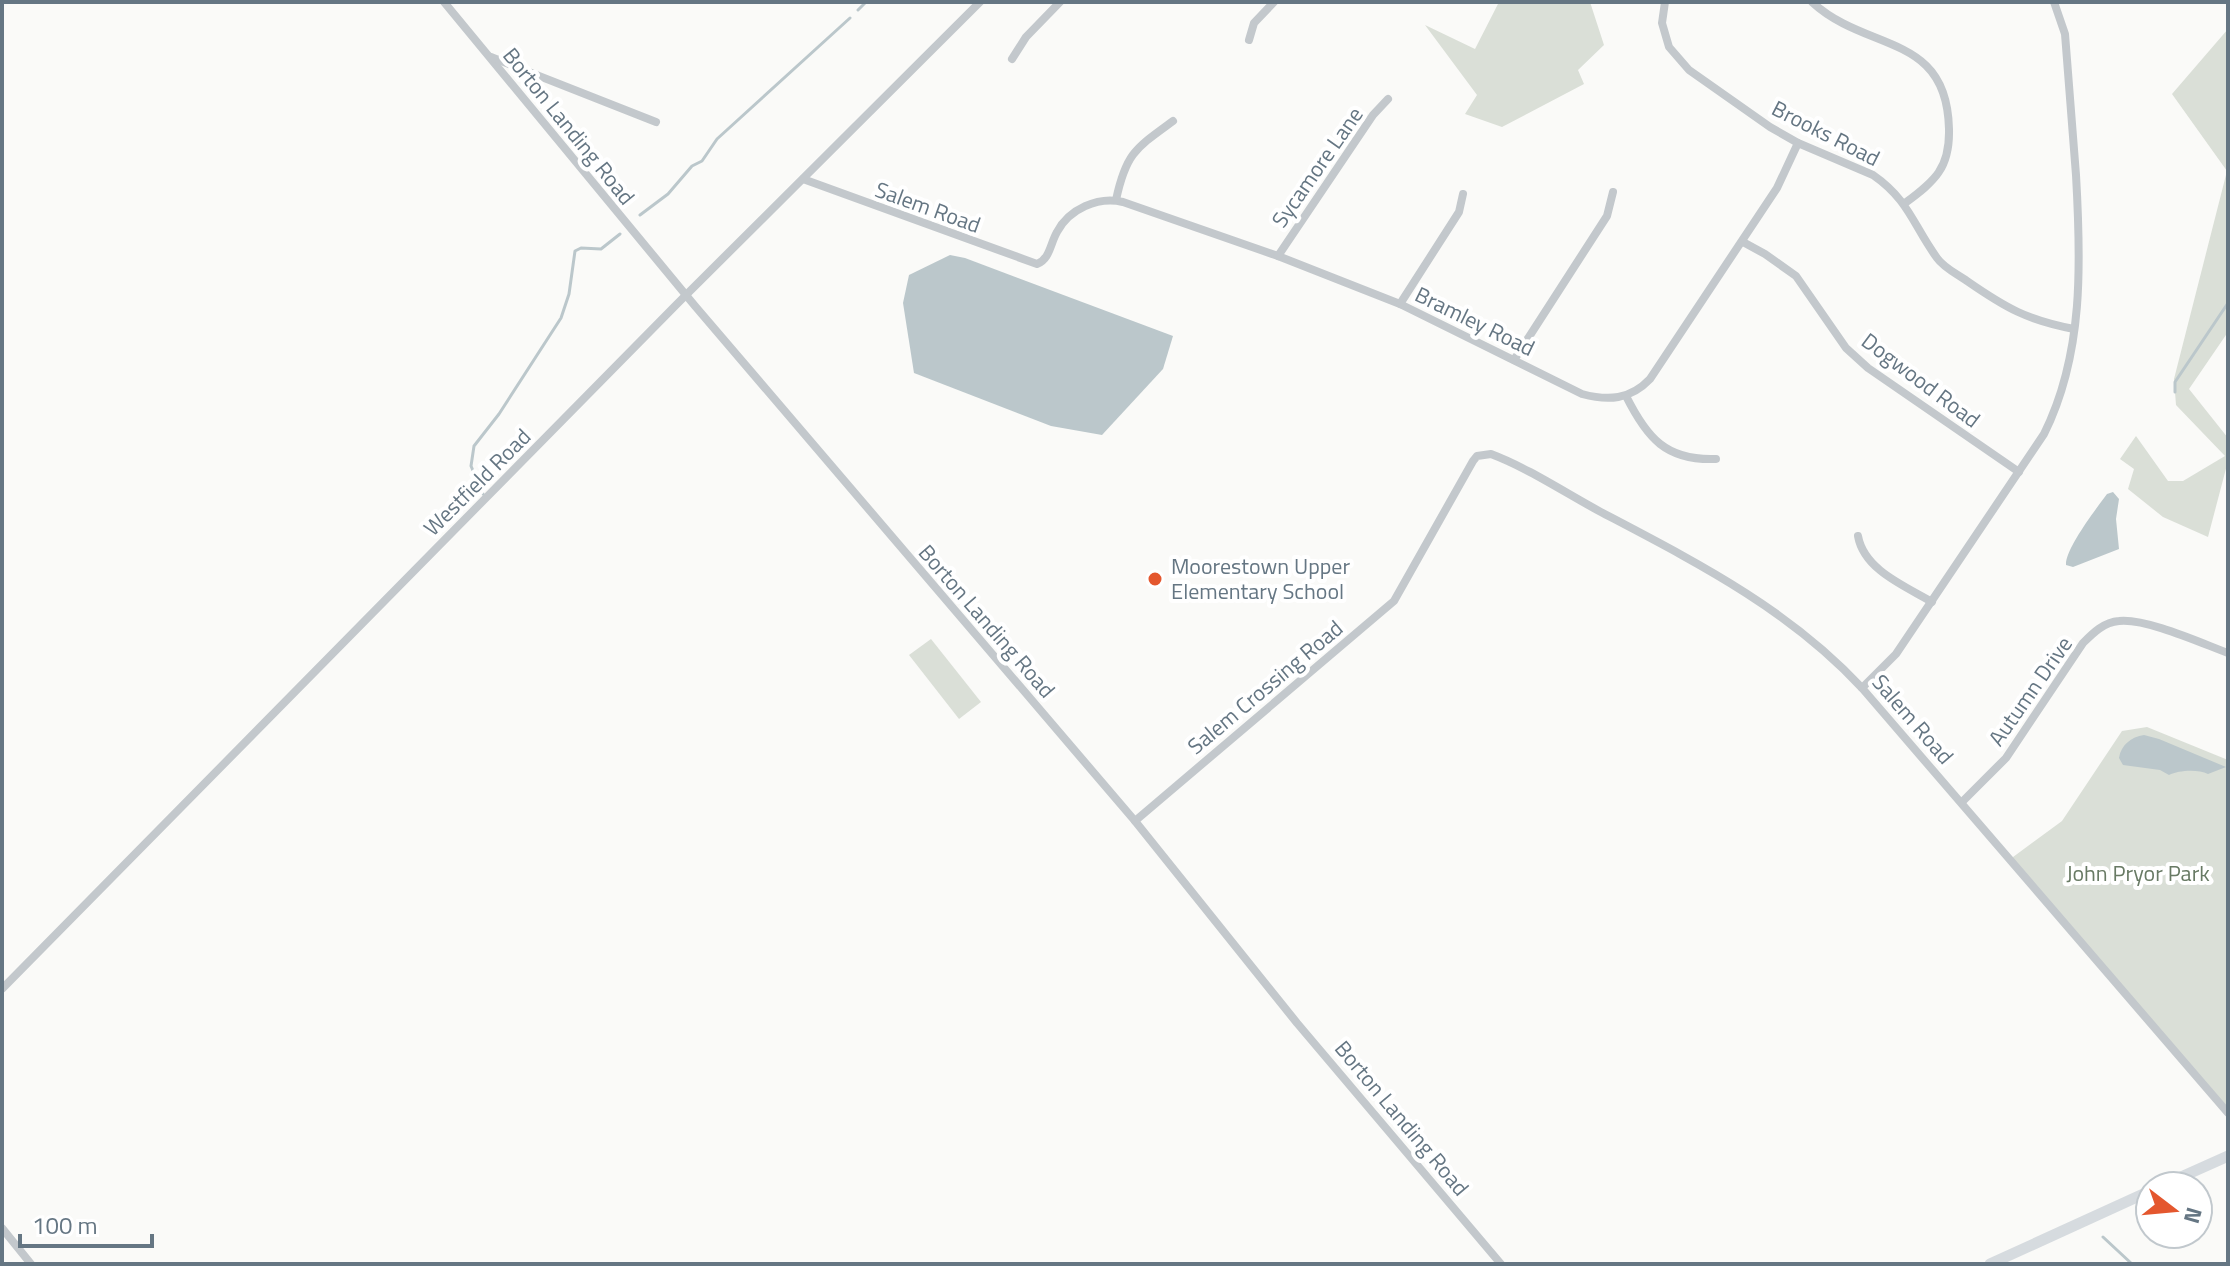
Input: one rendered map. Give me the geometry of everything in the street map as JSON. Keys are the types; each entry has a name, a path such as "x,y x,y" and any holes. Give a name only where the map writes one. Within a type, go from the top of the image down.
{"main road":[{"path":"2197,1170 2228,1156"},
{"path":"1990,1264 2134,1198"}],"street":[{"name":"Borton Landing Road","path":"444,2 937,593 977,635 1135,821 1297,1023 1501,1264"},
{"name":"Westfield Road","path":"2,989 686,295 980,2"},
{"path":"1012,59 1026,37 1060,2"},
{"path":"1249,40 1254,23 1274,2"},
{"name":"Brooks Road","path":"1665,2 1662,23 1675,55 1689,70 1798,143 1873,175 1905,203 1939,261 2006,308 2040,322 2074,329"},
{"path":"1812,2 1845,25 1910,53 1933,71 1941,83 1949,115 1947,160 1924,189 1905,203"},
{"path":"1862,688 1896,654 2019,472 2055,412 2069,363 2081,258 2065,34 2054,2"},
{"path":"490,57 656,122"},
{"name":"Sycamore Lane","path":"1278,256 1373,115 1388,99"},
{"path":"1116,200 1123,169 1132,153 1173,121"},
{"path":"1716,459 1695,459 1674,452 1654,440 1641,426 1626,396 1650,379 1777,188 1798,143"},
{"name":"Salem Road","path":"803,179 1032,263 1042,262 1059,227 1070,216 1086,206 1116,200"},
{"path":"1514,360 1607,216 1613,192"},
{"path":"1400,304 1459,212 1463,194"},
{"name":"Bramley Road","path":"1116,200 1278,256 1400,304 1582,394 1604,400 1626,396"},
{"name":"Dogwood Road","path":"1743,242 1796,276 1846,348 1868,368 2019,472"},
{"name":"Salem Road","path":"1484,454 1497,456 1752,595 1813,640 1862,688 2228,1113"},
{"name":"Salem Crossing Road","path":"1135,821 1394,601 1473,461 1484,454"},
{"path":"1858,536 1861,551 1878,569 1932,602"},
{"name":"Autumn Drive","path":"1962,802 2006,758 2083,643 2098,629 2117,620 2138,621 2228,653"},
{"path":"2,1228 31,1264"}],"green space":[{"path":"1499,2 1590,2 1604,45 1578,70 1584,84 1502,127 1465,114 1477,95 1425,25 1475,49"},
{"path":"2228,29 2228,332 2189,389 2228,438 2228,461 2208,537 2163,517 2128,489 2134,469 2120,459 2136,436 2168,481 2183,481 2225,456 2176,405 2174,379 2227,171 2172,94"},
{"path":"931,639 981,702 959,719 909,655"},
{"name":"John Pryor Park","path":"2147,727 2228,760 2228,1118 2009,860 2062,821 2122,731"}],"shaded area":[{"path":"950,255 1173,336 1163,369 1102,435 1051,426 914,373 903,303 909,275"},
{"path":"2113,492 2119,499 2116,519 2119,549 2073,567 2066,565 2070,549 2082,529 2107,494"},
{"path":"2144,735 2226,767 2208,774 2188,771 2169,775 2160,770 2123,765 2119,758 2124,746"}],"waterway":[{"path":"858,10 866,2"},
{"path":"640,215 668,194 692,166 702,161 717,139 850,18"},
{"path":"483,494 471,466 474,446 499,414 561,318 569,294 575,251 581,248 601,249 620,234"},
{"path":"2175,392 2175,382 2228,303"},
{"path":"2103,1237 2132,1264"}],"place":[{"name":"Moorestown Upper Elementary School","path":"1155,579"}]}
